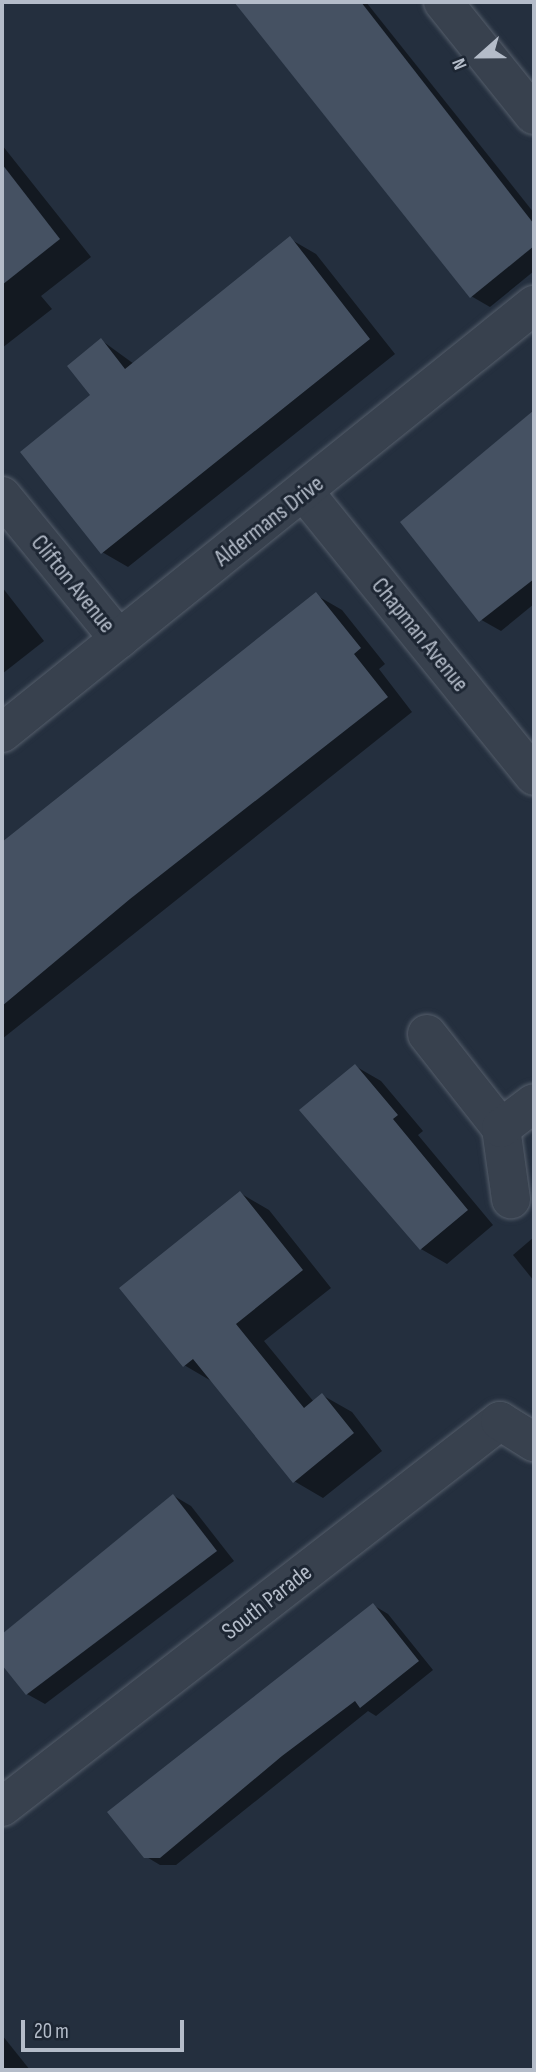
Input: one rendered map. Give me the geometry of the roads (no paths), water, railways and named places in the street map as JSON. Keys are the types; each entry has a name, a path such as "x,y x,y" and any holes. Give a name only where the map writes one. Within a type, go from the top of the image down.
{"street":[{"path":"443,2 534,115"},
{"name":"Aldermans Drive","path":"2,733 305,493 534,305"},
{"name":"Chapman Avenue","path":"305,493 534,776"},
{"name":"Clifton Avenue","path":"2,496 119,639"},
{"path":"427,1034 502,1128 511,1199"},
{"path":"502,1128 534,1103"},
{"name":"South Parade","path":"2,1807 500,1421 534,1442"}]}
